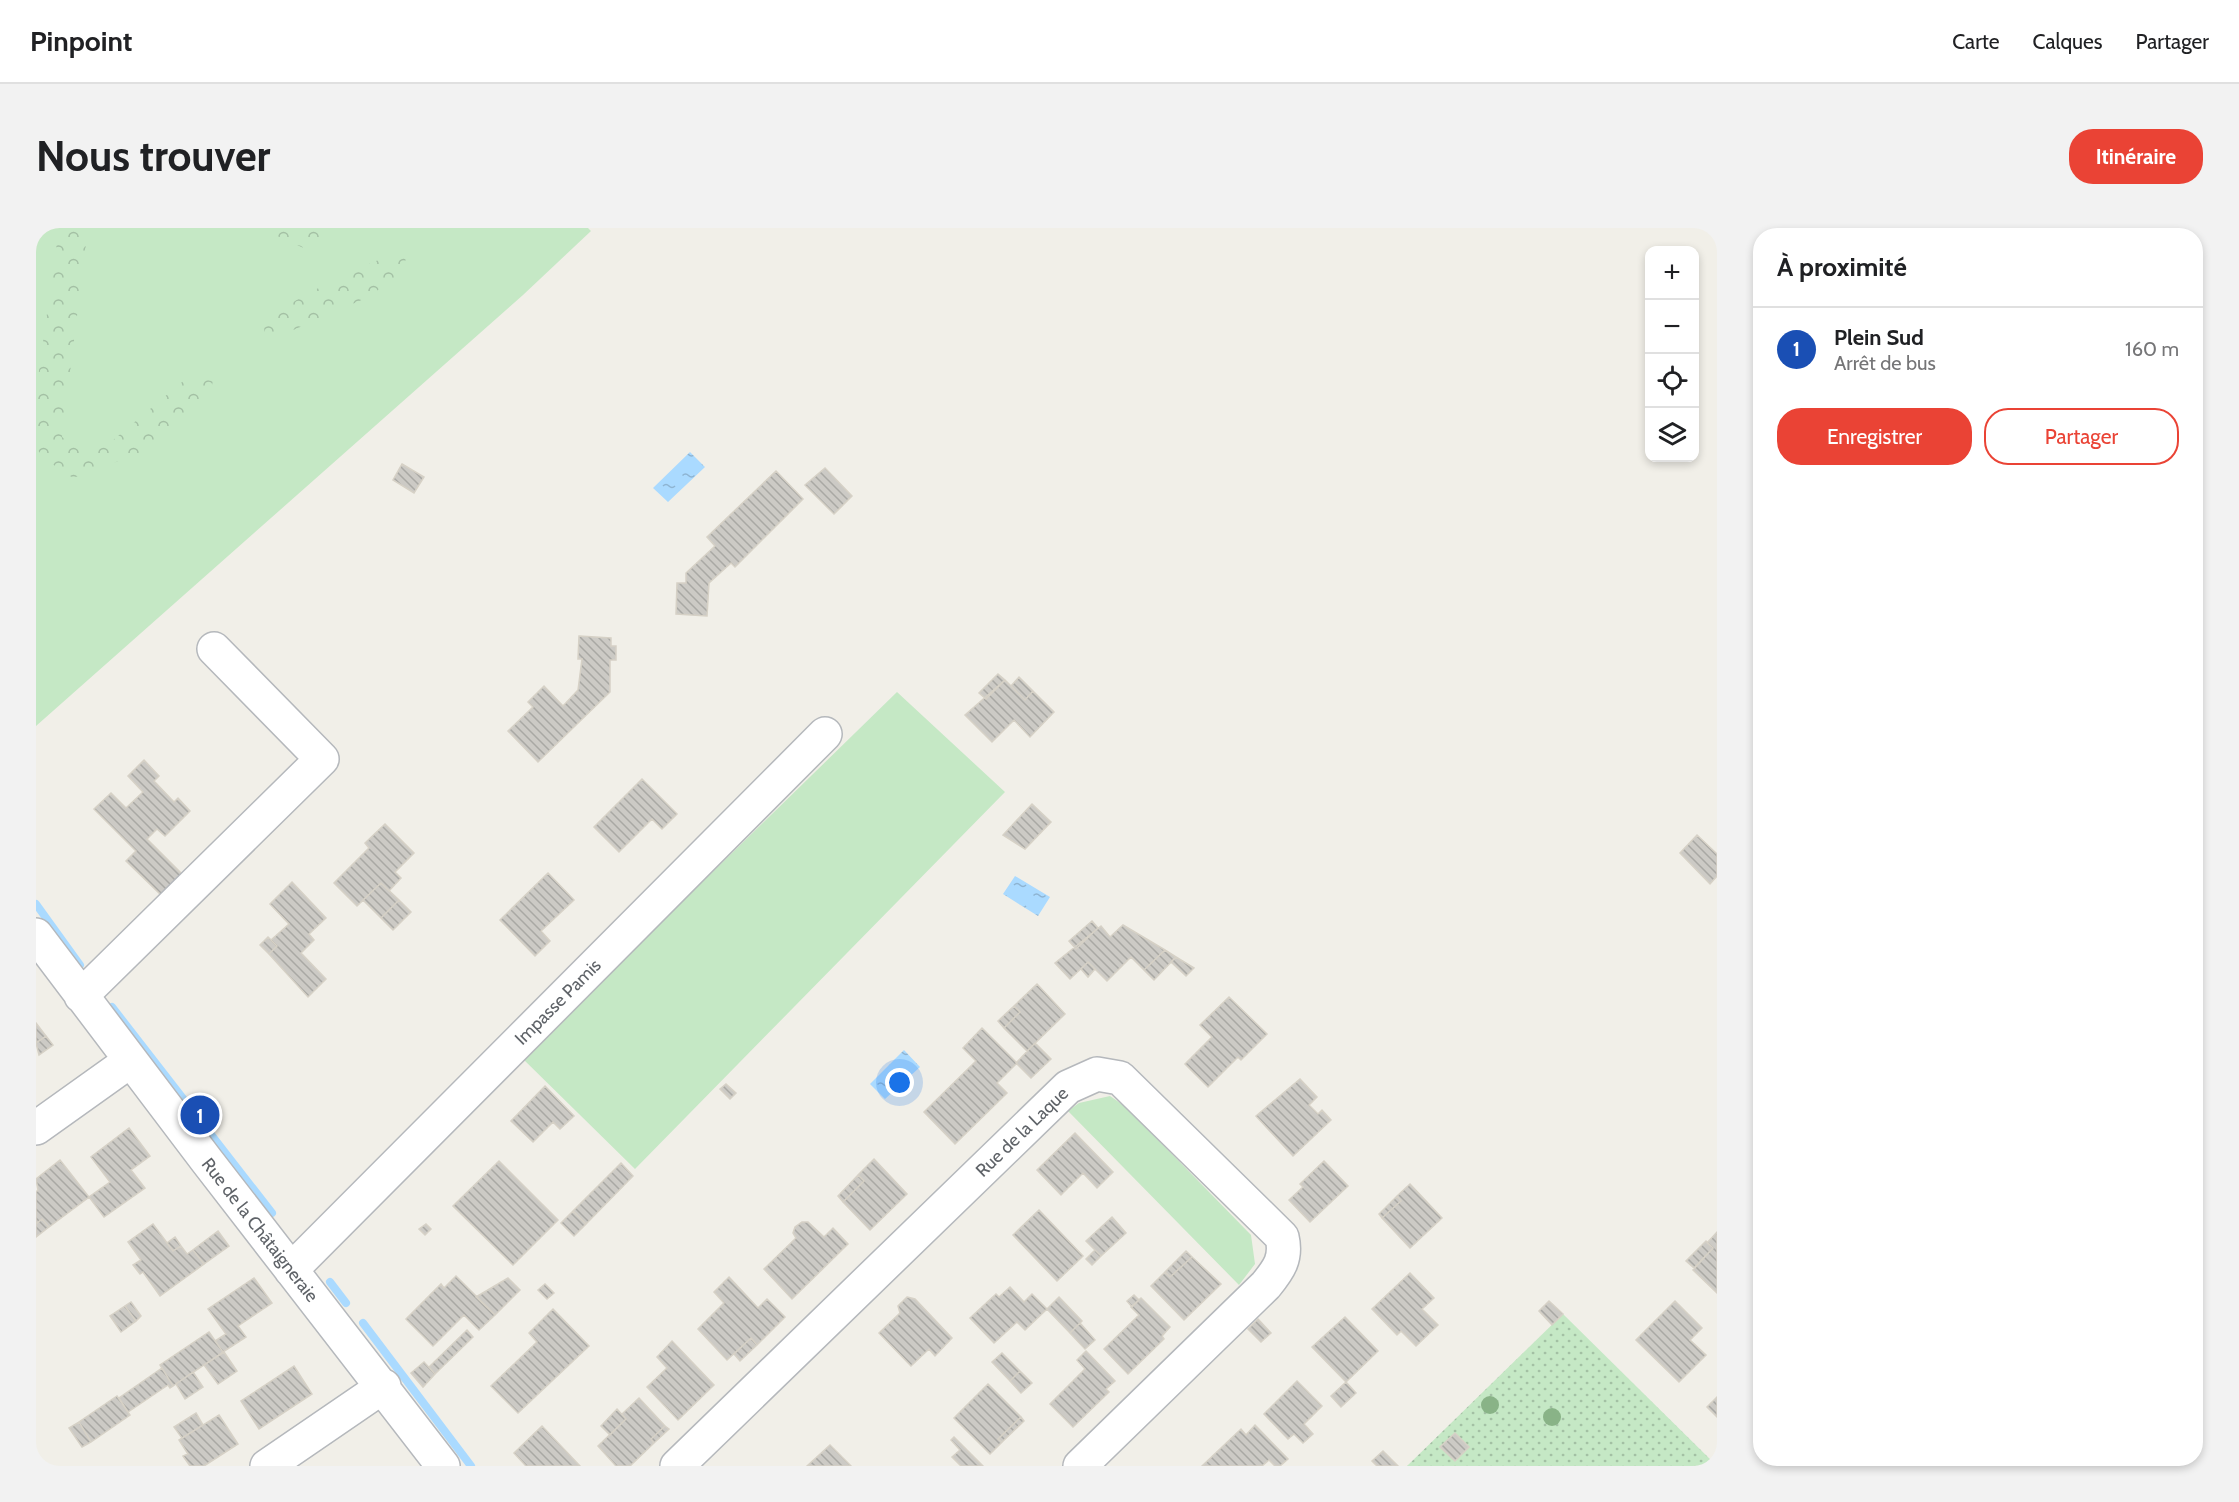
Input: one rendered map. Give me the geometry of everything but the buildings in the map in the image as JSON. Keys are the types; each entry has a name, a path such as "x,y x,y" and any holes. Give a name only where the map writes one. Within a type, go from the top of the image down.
{"street":[{"path":"81,996 322,759 214,649"},
{"name":"Impasse Pamis","path":"291,1270 825,734"},
{"name":"Rue de la Châtaigneraie","path":"36,936 291,1270 384,1386 443,1466"},
{"path":"36,1128 130,1061"},
{"name":"Rue de la Laque","path":"677,1466 1068,1087 1097,1074 1120,1078 1282,1237 1285,1251 1280,1267 1266,1285 1080,1466"},
{"path":"267,1466 384,1386"}],"green space":[{"path":"36,228 588,228 591,231 523,295 36,726"},
{"path":"59,228 88,228 62,437 80,451 105,447 188,377 213,381 207,405 137,454 73,478 45,459 36,448 36,392"},
{"path":"279,228 326,228 323,237 308,250 275,235"},
{"path":"405,250 406,271 366,298 266,342 263,320 332,281"},
{"path":"897,692 1005,792 635,1169 522,1058"},
{"path":"1110,1096 1126,1107 1251,1235 1255,1264 1239,1285 1068,1111 1079,1103"},
{"path":"1563,1314 1717,1466 1407,1466"}],"water":[{"path":"690,452 705,467 668,502 653,488"},
{"path":"1015,876 1050,897 1038,916 1003,894"},
{"path":"904,1050 920,1067 885,1099 870,1084"}],"waterway":[{"path":"36,904 80,965"},
{"path":"112,1007 272,1213"},
{"path":"330,1282 346,1303"},
{"path":"363,1323 471,1466"}],"place":[{"name":"Plein Sud","path":"200,1115"}]}
